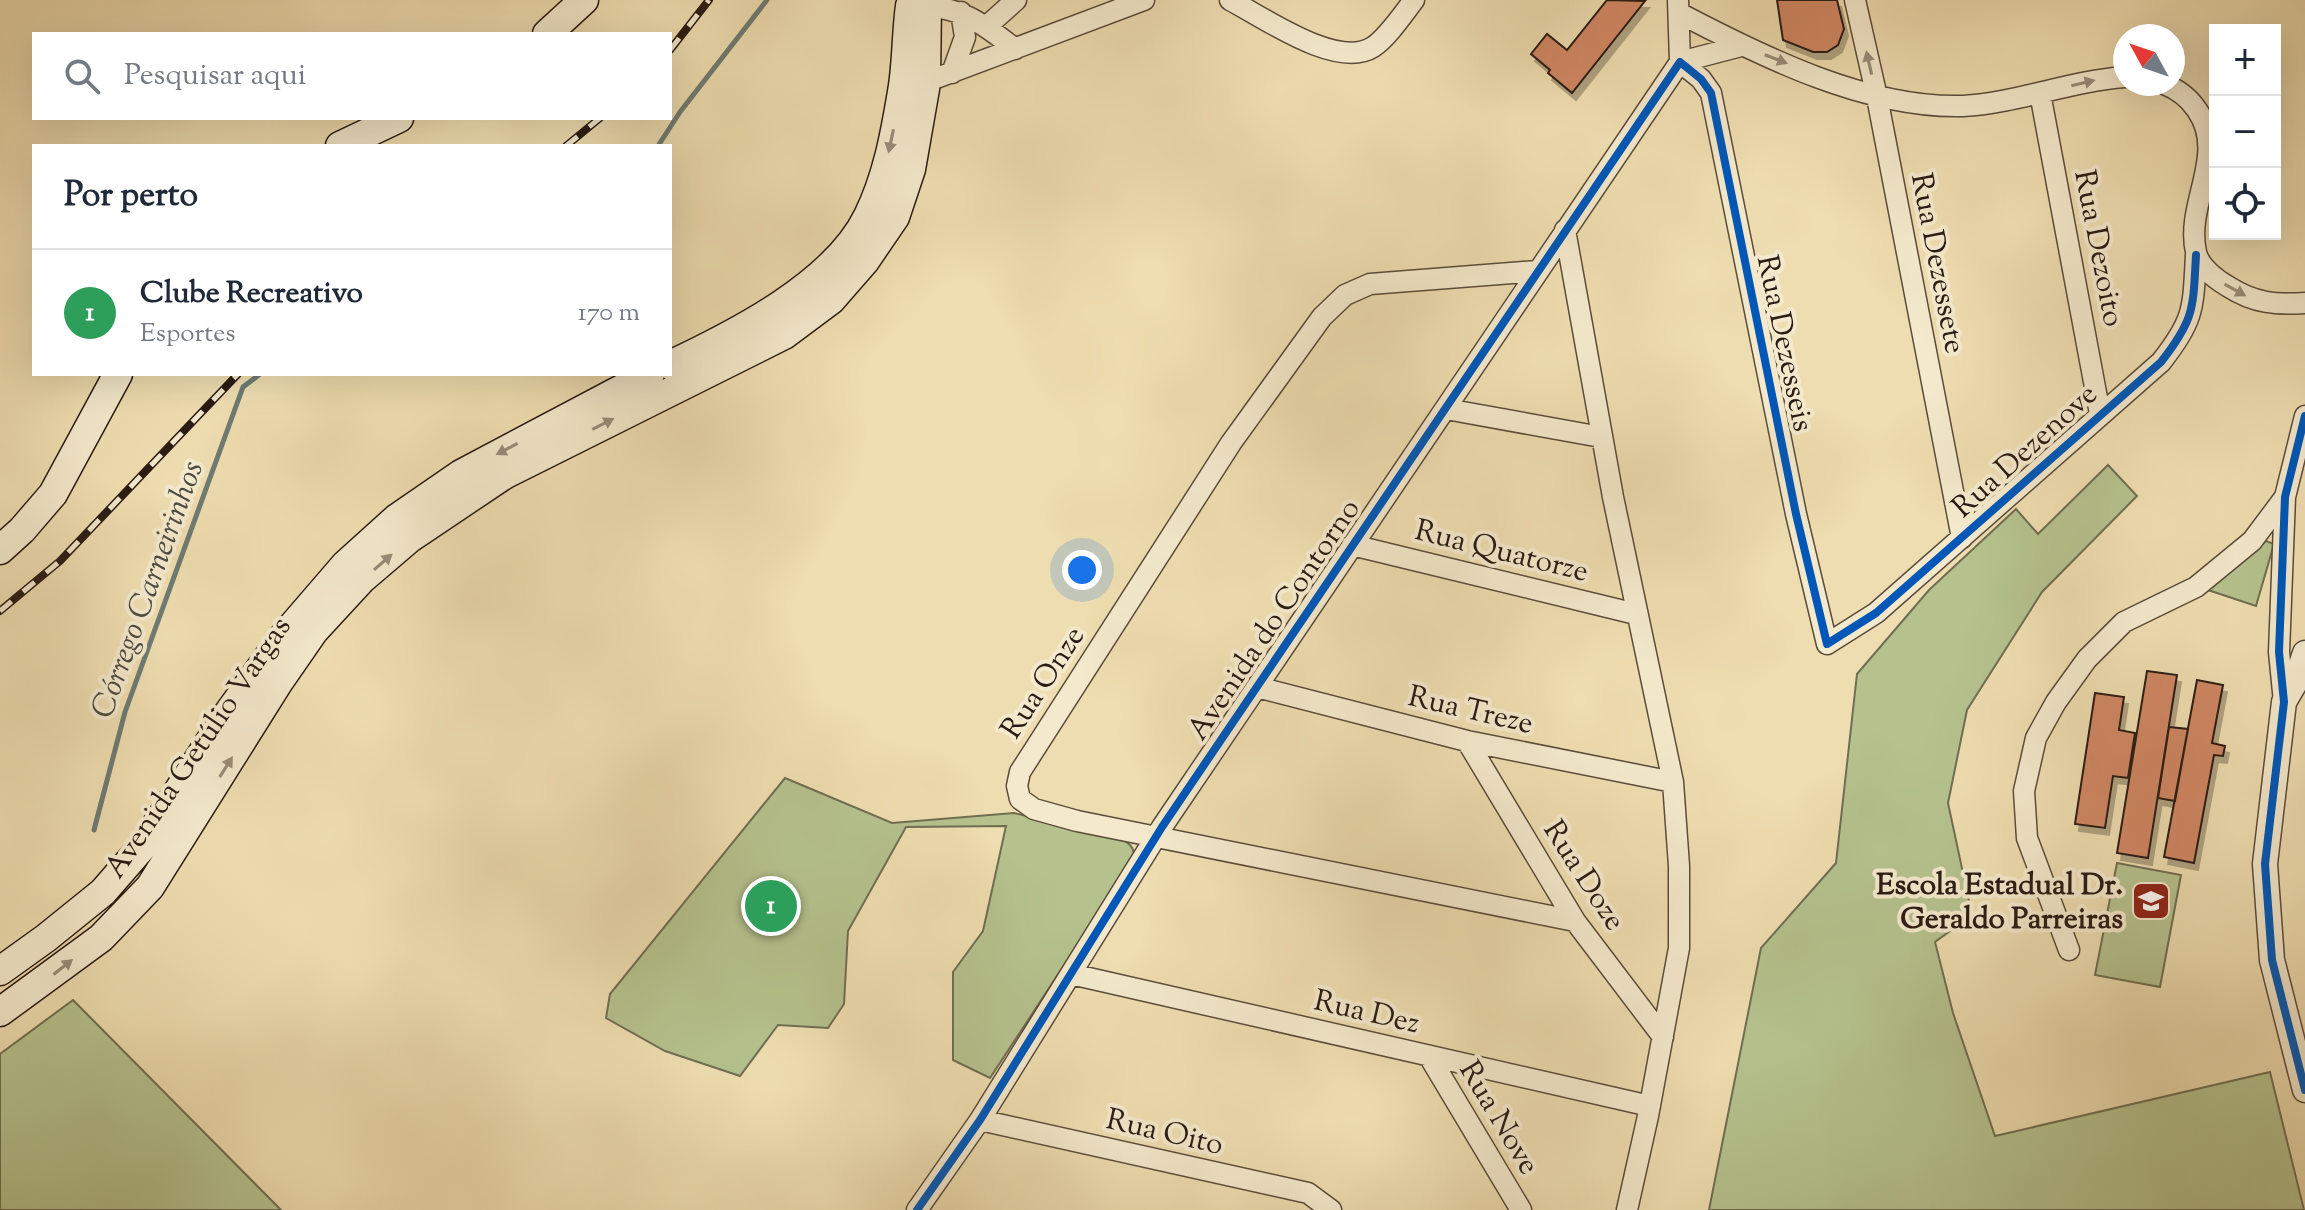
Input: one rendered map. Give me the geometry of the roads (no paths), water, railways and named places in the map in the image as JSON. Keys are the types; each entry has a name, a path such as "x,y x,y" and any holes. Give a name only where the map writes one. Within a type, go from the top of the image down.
{"main road":[{"path":"549,32 584,0"},
{"name":"Avenida Getúlio Vargas","path":"0,1012 101,938 150,887 278,683 314,631 362,579 410,538 504,475 715,357 807,285 843,252 867,219 927,82 919,4"},
{"path":"344,144 395,120"},
{"name":"Avenida Getúlio Vargas","path":"672,365 715,357"},
{"path":"0,550 53,494 117,376"},
{"name":"Avenida Getúlio Vargas","path":"0,971 103,892 143,846 227,715 274,650 345,565 397,518 461,474 646,376"}],"street":[{"path":"987,26 1016,0"},
{"path":"927,82 1144,0"},
{"path":"1230,0 1306,41 1346,53 1372,47 1414,0"},
{"name":"Rua Dezessete","path":"1855,0 1877,97 1962,538"},
{"path":"1861,30 1862,0"},
{"path":"919,4 961,12 987,26 1015,49"},
{"path":"1680,7 1741,46 1877,97 1927,105 1965,106 2113,78"},
{"path":"1680,7 1680,62 1741,46"},
{"path":"927,82 965,37 961,12"},
{"name":"Avenida do Contorno","path":"917,1210 980,1120 1155,838 1680,62"},
{"name":"Rua Dezesseis","path":"1680,62 1701,79 1711,93 1796,514 1827,644"},
{"name":"Rua Dezoito","path":"2040,93 2100,414"},
{"path":"2185,96 2204,121 2210,144 2195,224 2196,255 2219,281 2259,302 2305,303"},
{"path":"1565,230 1601,437 1673,782 1679,866 1679,948 1627,1210"},
{"name":"Rua Dezenove","path":"1827,644 1876,613 2161,362 2182,336 2190,320 2196,255"},
{"name":"Rua Onze","path":"1537,271 1370,284 1345,295 1322,317 1231,443 1020,772 1017,786 1020,799 1034,809 1155,838 1575,921"},
{"path":"1446,409 1601,437"},
{"path":"2295,690 2279,652 2285,497 2305,416"},
{"path":"2069,950 2027,838 2024,791 2036,738 2056,702 2087,659 2124,622 2196,587 2252,541 2285,497"},
{"name":"Rua Quatorze","path":"1352,545 1636,614"},
{"path":"2305,653 2295,690 2265,864 2272,960 2305,1090"},
{"name":"Rua Treze","path":"1257,687 1467,741 1673,782"},
{"name":"Rua Doze","path":"1467,741 1575,921 1663,1037"},
{"name":"Rua Dez","path":"1071,974 1650,1106"},
{"name":"Rua Nove","path":"1429,1056 1521,1210"},
{"name":"Rua Oito","path":"980,1120 1308,1193 1331,1210"}],"waterway":[{"name":"Córrego Carneirinhos","path":"659,144 680,112 767,0"},
{"name":"Córrego Carneirinhos","path":"94,830 125,712 243,387 257,376"}],"railway":[{"path":"672,47 709,0"},
{"path":"568,144 598,120"},
{"path":"0,611 60,561 236,376"}],"place":[{"name":"Escola Estadual Dr. Geraldo Parreiras","path":"2151,901"},
{"name":"Clube Recreativo","path":"771,906"}]}
